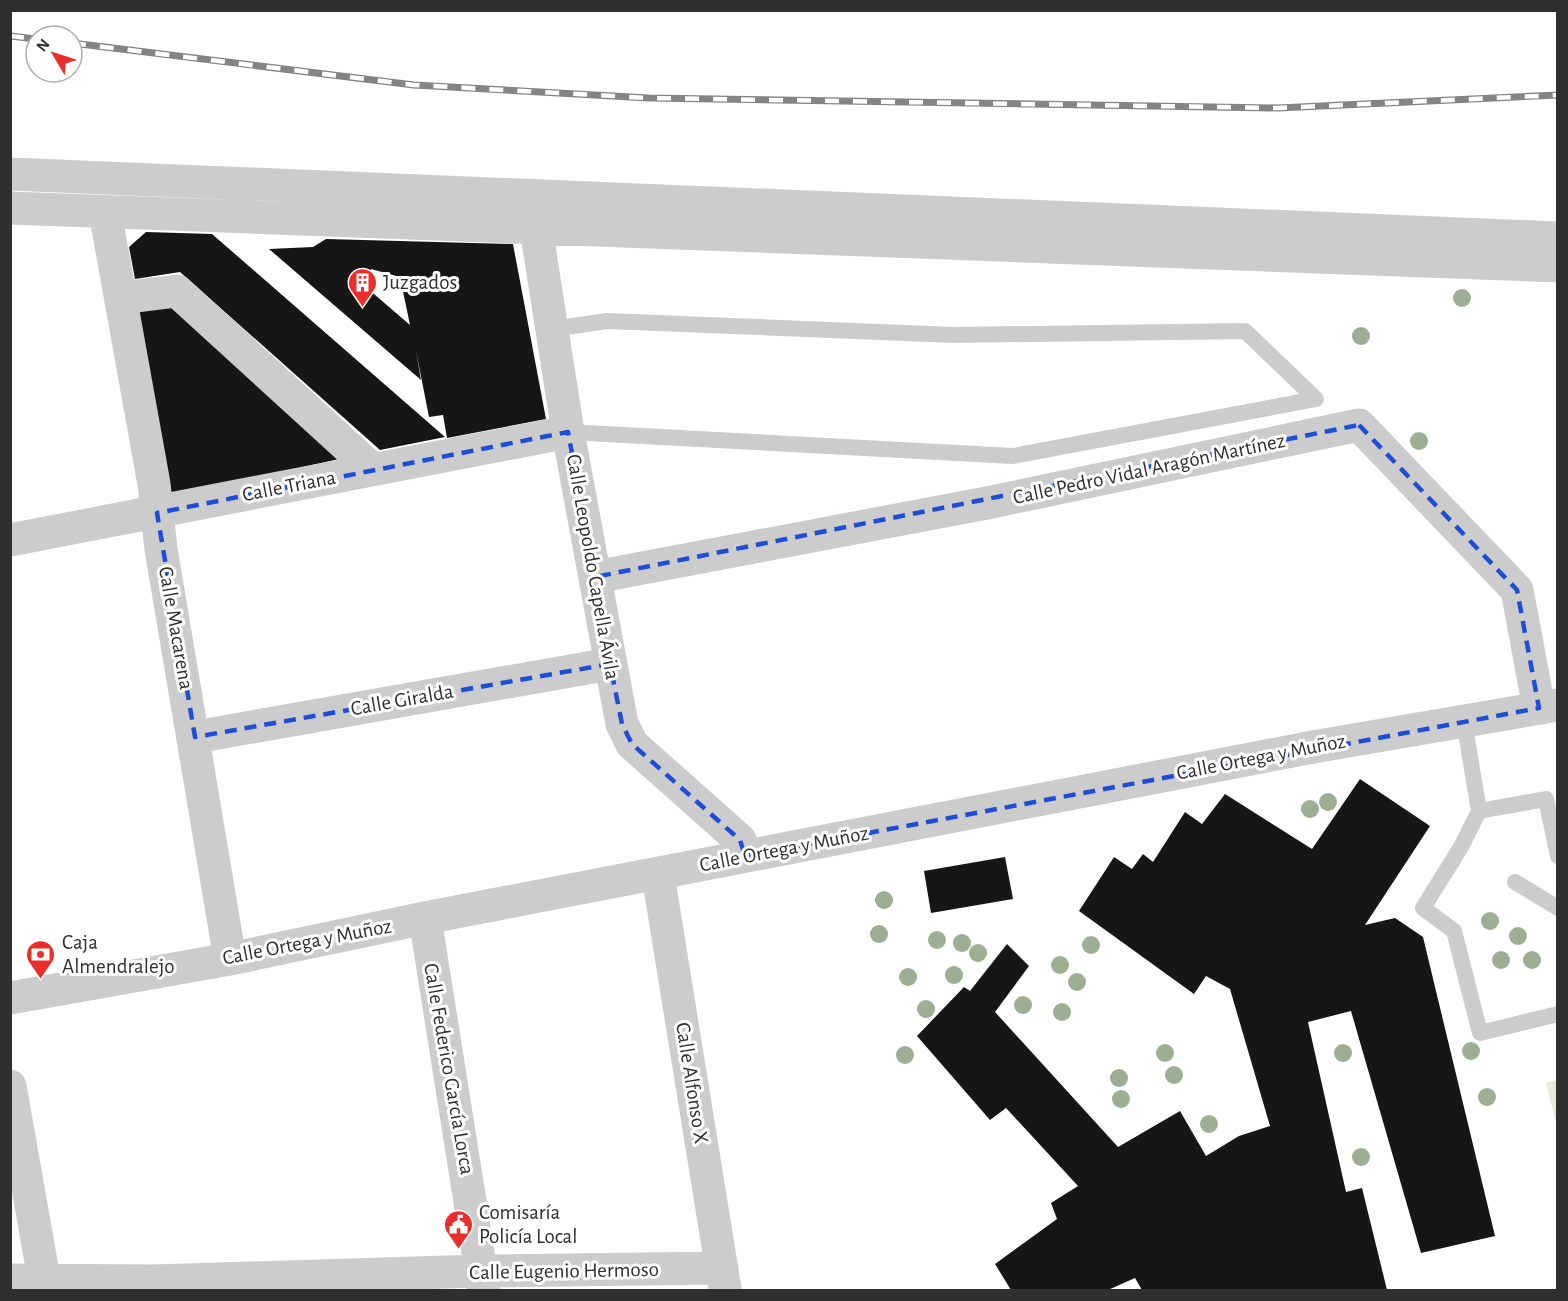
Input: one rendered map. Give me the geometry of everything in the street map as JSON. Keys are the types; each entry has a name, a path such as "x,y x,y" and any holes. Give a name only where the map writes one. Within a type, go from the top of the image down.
{"street":[{"path":"10,174 1557,238"},
{"path":"10,208 1557,266"},
{"name":"Calle Macarena","path":"105,212 195,737 230,959"},
{"name":"Calle Leopoldo Capella Ávila","path":"536,228 568,432 622,724 632,744 740,840 745,856"},
{"path":"121,297 177,291 372,469"},
{"name":"Calle Pedro Vidal Aragón Martínez","path":"596,577 987,503 1359,425 1517,590 1548,707"},
{"name":"Calle Triana","path":"10,540 568,432"},
{"name":"Calle Giralda","path":"195,737 610,664"},
{"name":"Calle Ortega y Muñoz","path":"10,998 230,959 425,918 658,875 745,856 1313,747 1548,707"},
{"name":"Calle Alfonso X","path":"658,875 723,1279"},
{"name":"Calle Federico García Lorca","path":"425,918 482,1281"},
{"path":"10,1086 45,1285"},
{"name":"Calle Eugenio Hermoso","path":"10,1280 45,1285 153,1281 723,1279"}],"lane":[{"path":"553,329 608,321 954,335 1245,331 1316,399 1013,456 568,432"},
{"path":"1464,721 1479,811 1461,847 1423,908 1454,931 1480,1033 1557,1014"},
{"path":"1479,811 1545,799 1557,855"},
{"path":"1515,882 1557,908"}],"highlighted area":[{"path":"1359,425 1517,590 1539,708 745,856 740,840 632,744 622,724 610,664 195,737 157,513 568,432 595,577"}],"green space":[{"path":"1558,1080 1557,1126 1546,1083"}],"building":[{"path":"146,232 212,234 445,437 380,450 180,272 135,279 129,247"},
{"path":"326,239 513,244 546,419 447,438 443,415 429,417 416,351 421,380 269,249 313,247","holes":["371,269 400,277 410,325 367,288"]},
{"path":"173,306 339,459 172,497 137,309"},
{"path":"1360,779 1430,826 1365,925 1395,918 1423,937 1495,1236 1421,1253 1351,1011 1308,1022 1346,1192 1362,1188 1387,1290 1142,1290 1135,1278 1108,1290 1011,1290 995,1264 1057,1219 1051,1203 1078,1186 1006,1108 990,1120 917,1036 964,987 970,991 1007,944 1029,966 995,1012 1118,1147 1180,1111 1206,1156 1239,1136 1270,1126 1230,989 1206,976 1194,994 1079,911 1114,857 1132,869 1143,854 1153,862 1185,812 1202,824 1225,794 1312,849"},
{"path":"1005,857 1013,899 931,913 924,871"}],"railway":[{"path":"10,36 24,38"},
{"path":"84,44 414,85 649,98 1278,108 1558,95"}],"place":[{"name":"Juzgados","path":"362,308"},
{"name":"Caja Almendralejo","path":"41,980"},
{"name":"Comisaría Policía Local","path":"458,1250"}]}
